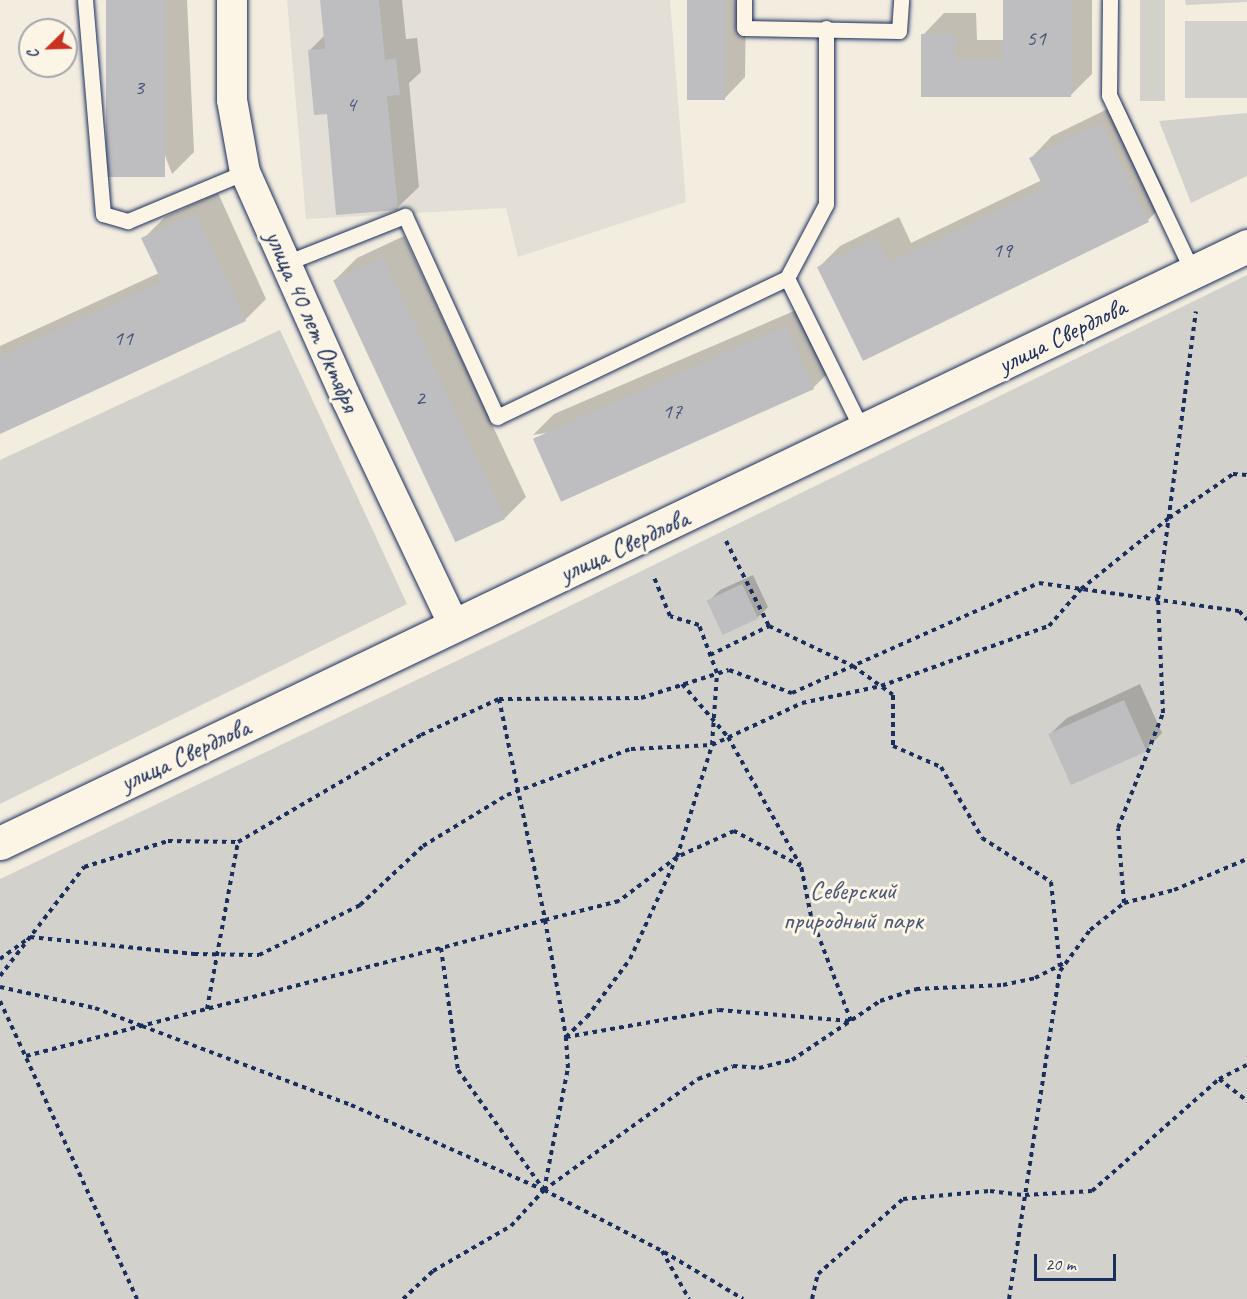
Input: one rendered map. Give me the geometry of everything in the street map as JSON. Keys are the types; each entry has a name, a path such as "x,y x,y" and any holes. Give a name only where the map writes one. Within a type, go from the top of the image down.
{"street":[{"name":"улица 40 лет Октября","path":"232,0 232,100 245,172 455,627"},
{"name":"улица Свердлова","path":"0,843 1247,246"}],"lane":[{"path":"85,0 103,214 128,221 245,172"},
{"path":"744,0 744,28 899,31 900,0"},
{"path":"1110,0 1109,95 1193,273"},
{"path":"286,263 405,216 497,417 787,278 826,204 826,28"},
{"path":"787,278 862,432"}],"path":[{"path":"1124,903 1118,828 1163,713 1158,599 1196,312"},
{"path":"0,959 30,937 220,955 259,956 360,905 423,846 518,791 631,750 712,745 802,703 881,686 1049,626 1081,589 1168,518 1233,474 1247,475"},
{"path":"726,541 769,626 853,666 892,695 892,746 941,767 982,838 1051,882 1060,971 1010,1299"},
{"path":"566,1037 587,1017 630,959 677,857 712,745 717,674 699,625 670,616 653,575"},
{"path":"0,976 84,867 168,841 238,842 421,735 499,699 641,698 729,670 792,693 1039,583 1239,611 1247,620"},
{"path":"710,655 769,626"},
{"path":"682,684 728,737 801,866 811,916 851,1021"},
{"path":"499,699 545,920 566,1037 568,1068 544,1190"},
{"path":"26,1056 619,901 677,857 734,831 801,866"},
{"path":"207,1009 220,955 238,842"},
{"path":"1060,971 1090,930 1124,903 1174,890 1247,859"},
{"path":"441,948 458,1070 544,1190"},
{"path":"403,1299 433,1271 511,1227 544,1190 698,1079 733,1066 759,1068 792,1060 880,1001 916,989 1003,985 1035,978 1068,961"},
{"path":"0,987 95,1008 351,1105 544,1190 662,1251 743,1299"},
{"path":"0,1001 137,1299"},
{"path":"566,1037 719,1010 851,1021"},
{"path":"812,1299 818,1274 903,1199 990,1191 1025,1195 1092,1191 1219,1079 1247,1065"},
{"path":"1219,1079 1247,1101"},
{"path":"662,1251 689,1299"}],"shaded area":[{"path":"287,0 670,0 686,202 518,257 506,208 306,219"}],"green space":[{"path":"1140,0 1165,0 1165,101 1140,101"},
{"path":"1185,0 1247,0 1247,2 1186,5"},
{"path":"1185,21 1247,21 1247,98 1185,98"},
{"path":"1247,113 1247,176 1191,203 1159,121"},
{"name":"Северский природный парк","path":"1247,275 1247,1299 0,1299 0,879 496,642"},
{"path":"280,330 407,604 0,804 0,460"}],"building":[{"path":"106,0 165,0 165,177 106,177"},
{"path":"320,0 379,0 385,60 396,58 400,95 387,96 398,210 336,215 327,114 314,115 308,50 325,49"},
{"path":"687,0 725,0 725,100 687,100"},
{"path":"1003,0 1071,0 1071,97 921,97 921,34 955,34 956,60 1003,60"},
{"path":"1101,123 1149,222 863,361 817,267 877,238 889,263 1044,188 1029,158"},
{"path":"196,213 246,321 0,434 0,356 162,282 141,238"},
{"path":"383,257 505,519 455,542 333,280"},
{"path":"786,326 814,389 561,502 533,439"},
{"path":"742,584 758,618 723,635 707,600"},
{"path":"1124,700 1147,751 1071,785 1048,734"}]}
